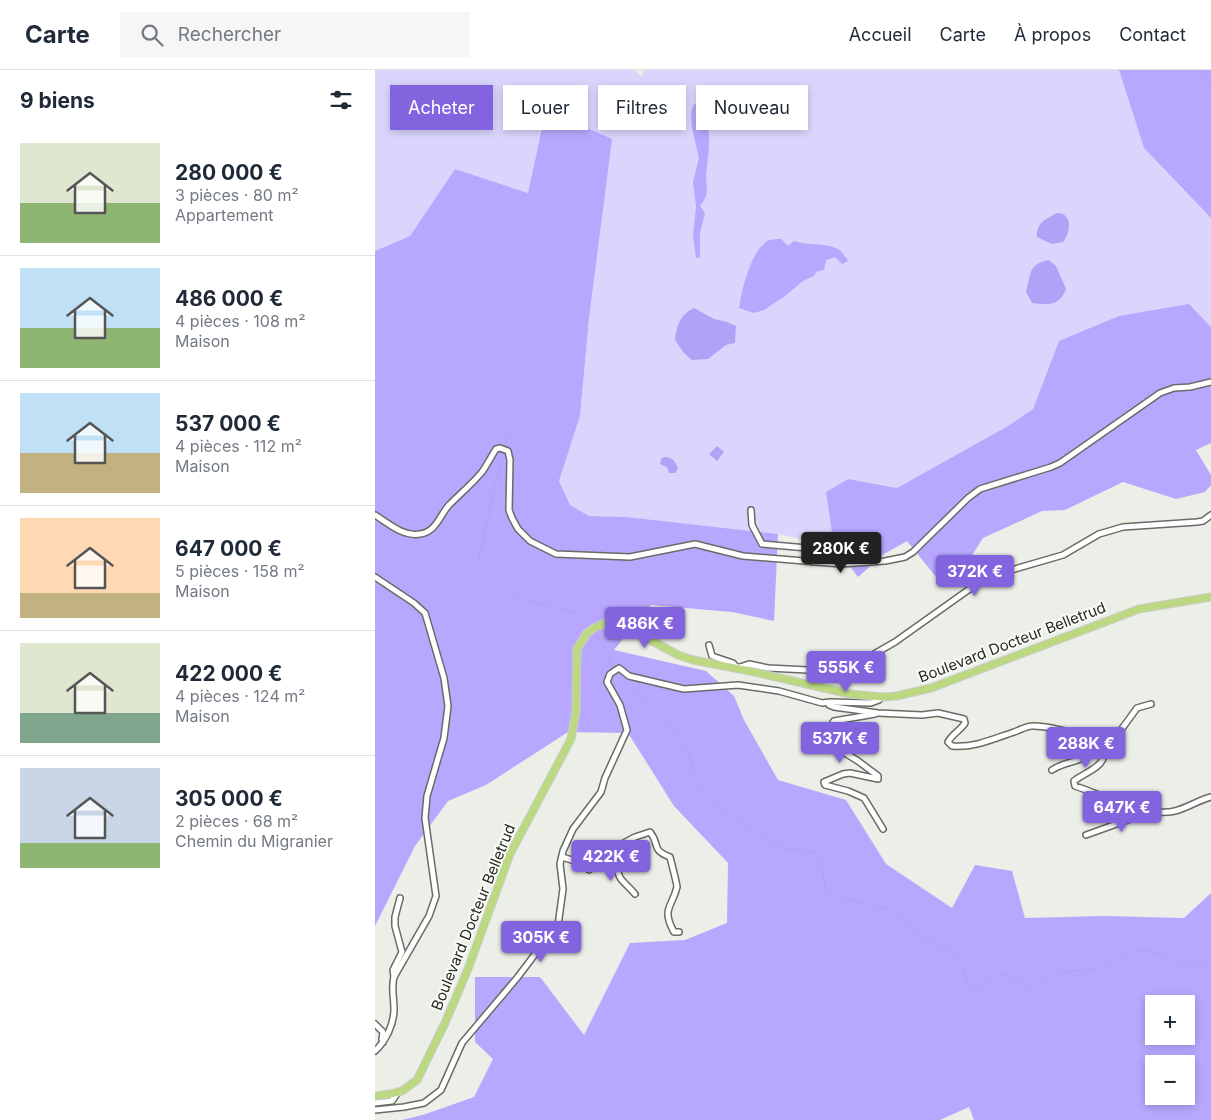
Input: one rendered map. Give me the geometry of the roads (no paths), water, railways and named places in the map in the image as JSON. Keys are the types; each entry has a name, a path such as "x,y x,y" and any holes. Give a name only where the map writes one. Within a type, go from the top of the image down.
{"main road":[{"name":"Boulevard Docteur Belletrud","path":"375,1096 397,1092 408,1087 417,1080 430,1055 468,969 510,854 571,739 576,712 577,649 587,633 593,628 605,623 623,625 678,655 850,694 907,695 931,688 1139,609 1211,597"}],"street":[{"path":"375,515 388,524 409,533 419,534 428,531 447,507 482,471 496,449 499,448 507,451 510,460 509,510 518,530 530,541 556,554 630,557 695,544 743,556 841,564 885,561 913,552 968,498 980,489 1060,463 1150,399 1167,390 1211,382"},
{"path":"751,510 752,525 762,544 807,548 813,562"},
{"path":"709,645 711,656 733,663 737,668 749,664 768,668 807,670 862,661 895,642 971,588 994,575 1063,555 1087,540 1111,530 1123,527 1197,522 1203,521 1211,515"},
{"path":"375,577 415,603 425,614 444,678 448,706 444,738 427,796 425,818 435,896 429,916 394,977"},
{"path":"375,1110 424,1103 441,1090 462,1043 539,949 553,939 557,933 563,889 560,864 562,857 573,829 601,792 605,778 627,730 620,705 607,682 610,674 619,668 629,676 684,689 738,685 779,691 822,703 871,702 879,700 880,696"},
{"path":"828,703 829,705 878,713 922,715 938,713 964,719 965,723 961,729 948,742 952,746 977,745 1032,726 1076,734 1082,739 1090,740 1097,744 1103,752 1103,758 1101,762 1074,781 1075,786 1117,803 1147,810 1175,811 1211,797"},
{"path":"1097,744 1113,741 1137,708 1151,704"},
{"path":"878,713 834,721 832,724 862,742 860,744 837,740 829,740 827,742 858,761 878,776 878,779 851,773 843,774 824,782 825,785 848,791 864,798 883,830"},
{"path":"1052,770 1070,762 1084,759 1093,752 1097,744"},
{"path":"1086,835 1136,817 1147,810"},
{"path":"562,857 575,861 589,870 592,868 593,859 635,837 650,832 656,839 656,848 659,853 670,857 672,862 677,886 668,908 668,916 673,932 679,932"},
{"path":"607,853 617,859 621,879 635,894"},
{"path":"375,1051 389,1031 394,1012 393,970 402,952 395,926 400,898"},
{"path":"375,1024 383,1032 381,1039 383,1042"},
{"path":"375,1103 392,1101 397,1092"}],"waterway":[{"path":"1203,70 1211,85"},
{"path":"504,447 512,430"},
{"path":"503,451 478,562 514,597 580,614 588,625"},
{"path":"596,635 607,651 613,669"},
{"path":"615,673 629,687 654,705 672,726 690,756 697,786 706,799 767,840 784,848 816,853 822,868 825,888 834,896 887,909 910,924 920,938 950,950 964,971 969,988 978,988 999,974 1004,974 1029,988 1061,973 1106,966 1127,953 1136,950 1149,951 1196,966 1204,966 1211,963"}]}
